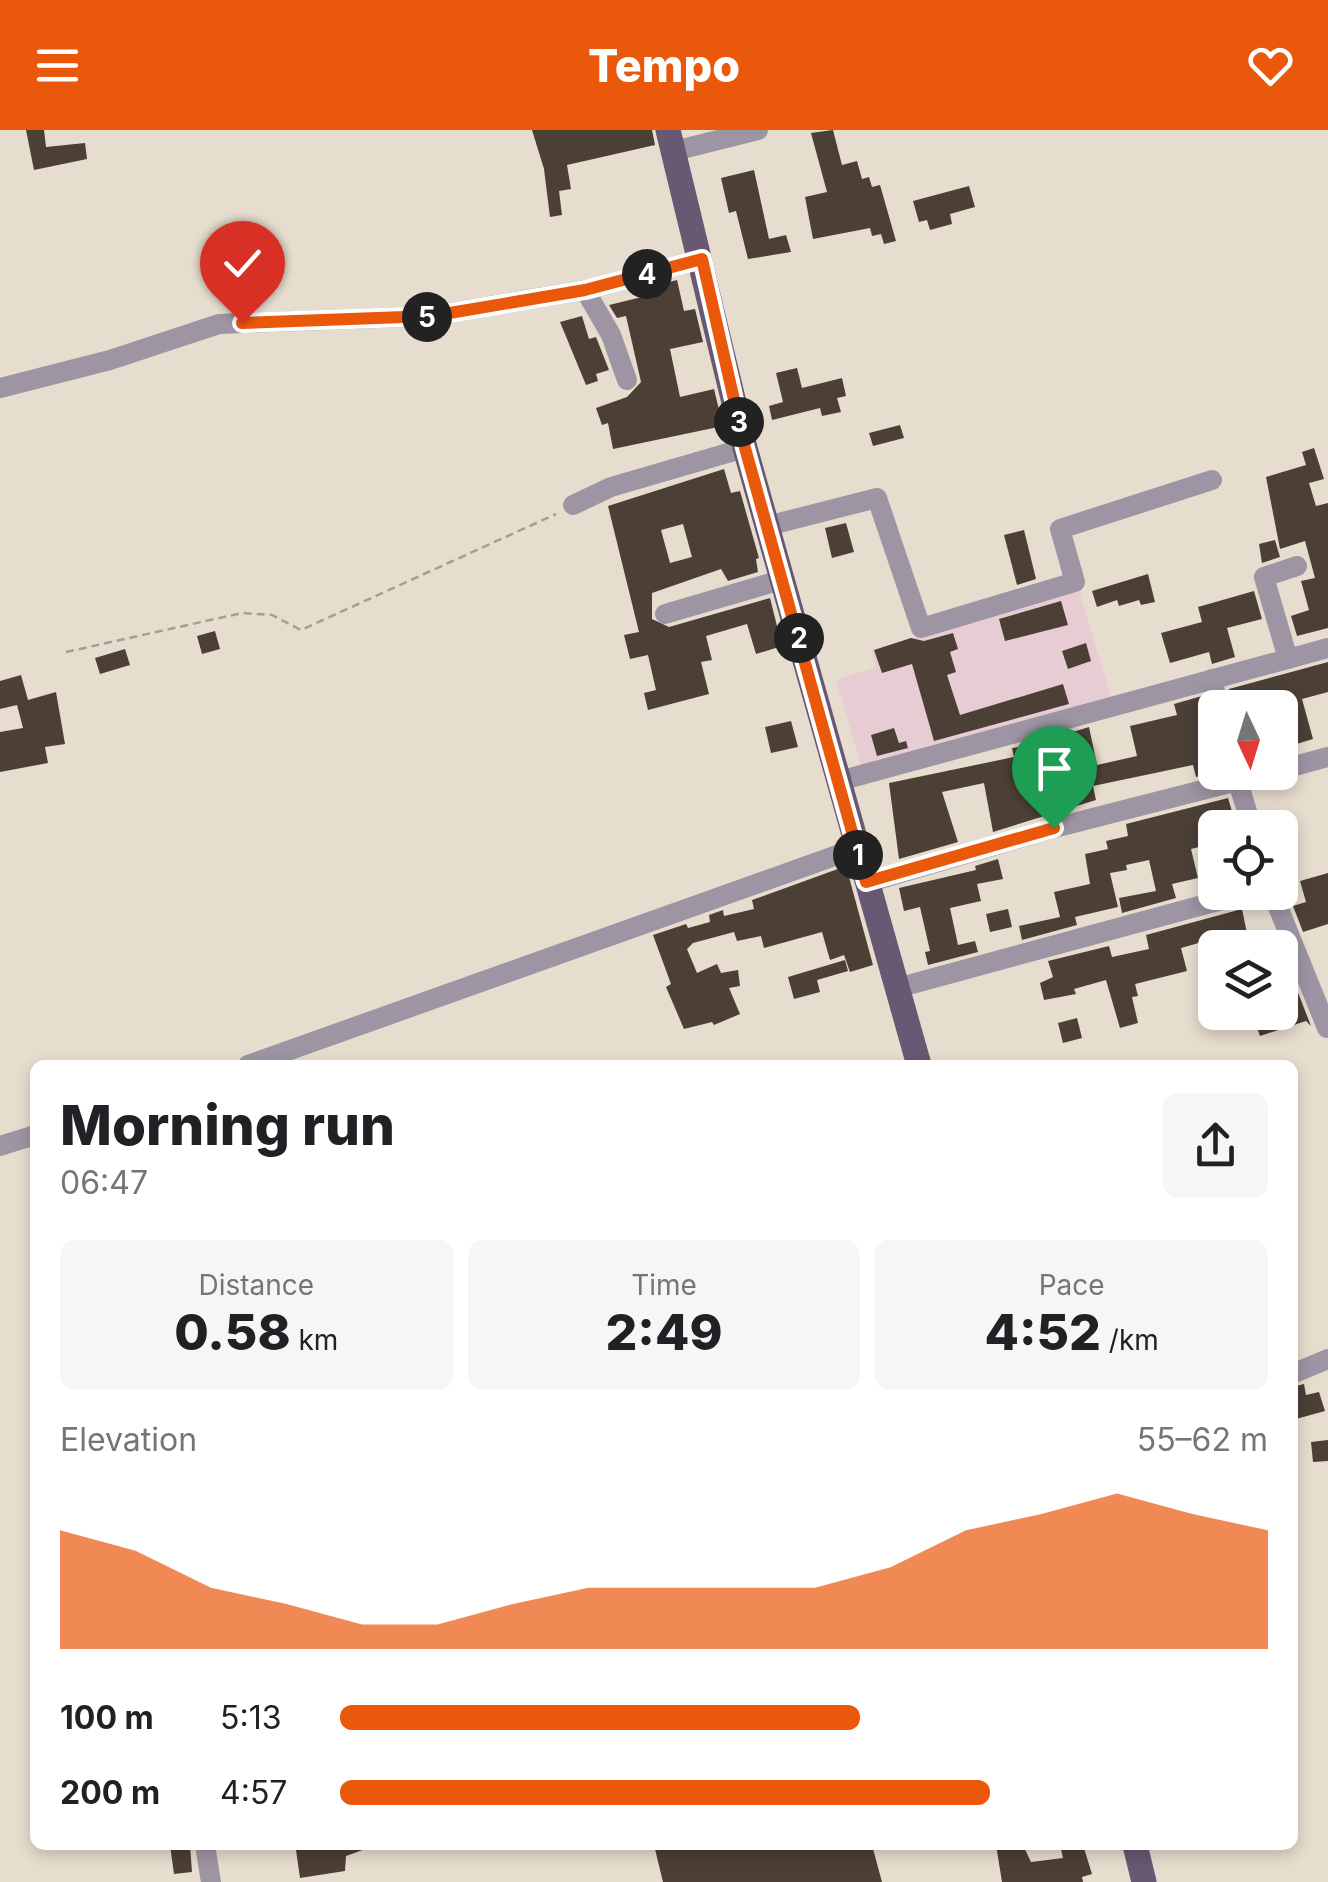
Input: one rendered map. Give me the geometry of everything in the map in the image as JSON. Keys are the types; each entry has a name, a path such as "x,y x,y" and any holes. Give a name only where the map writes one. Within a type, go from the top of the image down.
{"main road":[{"path":"671,140 745,448 918,1060"},
{"path":"1136,1850 1144,1882"}],"street":[{"path":"671,140 758,130"},
{"path":"0,388 110,360 219,324 432,316 585,290 702,259"},
{"path":"585,290 610,336 626,380"},
{"path":"574,505 611,488 745,448"},
{"path":"767,526 877,498 921,628 1075,582 1060,529 1212,480"},
{"path":"1288,658 1264,577 1297,566"},
{"path":"664,614 781,580"},
{"path":"839,781 1328,648"},
{"path":"1212,679 1215,690"},
{"path":"1298,765 1328,757"},
{"path":"866,882 1198,788"},
{"path":"262,1060 856,848"},
{"path":"897,988 1198,906"},
{"path":"1278,910 1327,1028"},
{"path":"0,1146 30,1137"},
{"path":"1298,1372 1328,1360"},
{"path":"206,1850 210,1882"}],"path":[{"path":"66,652 242,613 260,612 301,630 322,624 497,537 574,505"}],"shaded area":[{"path":"1079,591 1111,696 863,772 836,680 876,667 872,650"}],"building":[{"path":"26,130 44,130 46,147 85,143 87,159 34,170"},
{"path":"532,130 652,130 655,145 567,165 571,189 559,191 562,215 550,217 544,169"},
{"path":"833,130 842,165 857,161 862,179 869,177 872,187 880,185 896,241 884,244 881,234 872,236 870,228 813,239 805,197 827,192 811,133"},
{"path":"754,170 769,239 786,235 791,252 748,259 736,211 729,213 721,178"},
{"path":"969,186 975,207 950,214 952,224 930,230 927,220 919,222 913,201"},
{"path":"677,280 684,311 695,309 703,342 670,349 680,397 714,389 723,426 613,449 608,423 602,425 596,408 627,397 641,382 626,316 617,318 609,305 646,296 645,288"},
{"path":"582,316 589,339 596,337 609,370 596,374 598,381 586,385 560,322"},
{"path":"797,368 802,388 842,378 846,396 837,398 841,412 822,416 820,408 772,420 769,406 783,402 776,373"},
{"path":"900,425 904,438 873,446 869,433"},
{"path":"1314,448 1324,479 1309,483 1316,506 1328,503 1328,628 1297,636 1291,616 1309,610 1301,581 1315,578 1305,541 1280,549 1266,477 1306,465 1302,452"},
{"path":"724,469 731,493 740,491 759,558 758,572 728,581 721,569 652,593 652,619 669,627 770,598 782,646 756,654 747,624 706,636 712,660 701,662 709,694 648,710 644,693 656,690 648,655 630,659 624,635 639,632 608,506","holes":["683,524 692,557 670,563 661,530"]},
{"path":"846,523 854,552 832,558 825,528"},
{"path":"1024,530 1036,579 1017,585 1004,535"},
{"path":"1275,540 1280,557 1262,563 1259,544"},
{"path":"1148,574 1155,602 1141,605 1139,600 1119,606 1117,600 1097,607 1092,591"},
{"path":"1254,591 1262,619 1227,628 1235,657 1212,664 1209,652 1170,663 1161,633 1202,622 1198,607"},
{"path":"1061,601 1068,625 1005,641 999,619"},
{"path":"215,631 220,649 202,654 197,636"},
{"path":"953,633 958,649 950,652 956,672 947,675 960,715 1063,684 1069,704 934,741 912,664 882,673 874,650 911,638 924,641"},
{"path":"1086,643 1091,661 1068,669 1062,651"},
{"path":"125,649 130,665 100,674 95,658"},
{"path":"1328,662 1328,692 1302,699 1313,739 1298,744 1298,690 1229,689"},
{"path":"21,675 28,700 56,692 65,744 45,747 48,763 0,772 0,732 23,728 17,705 0,709 0,681"},
{"path":"1198,697 1198,777 1193,765 1093,786 1096,800 993,832 984,783 942,792 958,842 899,859 889,783 1014,757 1012,748 1068,741 1066,734 1089,727 1097,765 1137,756 1130,726 1177,715 1174,704"},
{"path":"791,721 798,747 771,753 765,727"},
{"path":"894,728 899,743 906,741 908,748 877,756 871,735"},
{"path":"1228,798 1232,810 1198,810 1198,847 1191,849 1198,878 1172,884 1176,898 1122,913 1119,898 1156,891 1149,860 1126,865 1127,870 1110,873 1118,907 1075,917 1077,925 1022,940 1019,926 1060,917 1054,892 1090,884 1085,854 1108,849 1106,841 1128,836 1126,824"},
{"path":"998,859 1003,879 977,884 981,901 950,908 958,945 975,941 978,952 928,965 925,952 930,951 920,907 904,911 899,888 976,870 975,866"},
{"path":"846,866 873,965 850,972 844,955 830,960 822,932 764,948 761,936 737,941 734,932 693,943 687,949 697,973 717,964 721,973 738,970 740,986 729,988 740,1014 714,1025 712,1022 684,1029 666,987 671,984 653,935 686,924 688,928 710,922 709,915 723,910 724,916 754,909 752,900"},
{"path":"1328,873 1328,924 1303,932 1295,910 1306,902 1300,881"},
{"path":"1008,909 1012,927 990,932 986,914"},
{"path":"1238,910 1242,910 1246,930 1198,930 1198,943 1181,948 1187,971 1135,984 1138,996 1132,997 1138,1023 1120,1028 1106,980 1074,989 1076,994 1044,1000 1040,983 1053,977 1048,961 1109,946 1112,957 1149,949 1146,935"},
{"path":"845,960 848,971 817,980 820,992 794,999 788,977"},
{"path":"1298,993 1311,1026 1306,1021 1298,1024"},
{"path":"1077,1018 1082,1038 1063,1043 1058,1023"},
{"path":"1304,1384 1306,1395 1319,1392 1325,1411 1298,1418 1298,1386"},
{"path":"1328,1440 1328,1461 1313,1462 1311,1442"},
{"path":"171,1850 190,1850 192,1872 174,1874"},
{"path":"296,1850 363,1850 346,1856 345,1871 300,1878"},
{"path":"655,1850 873,1850 882,1882 663,1882"},
{"path":"997,1850 1025,1850 1031,1862 1063,1858 1061,1850 1085,1850 1092,1874 1082,1877 1083,1882 1002,1882"}],"route":[{"path":"242,323 432,316 585,290 702,259 745,448 866,882 1054,828"}]}
